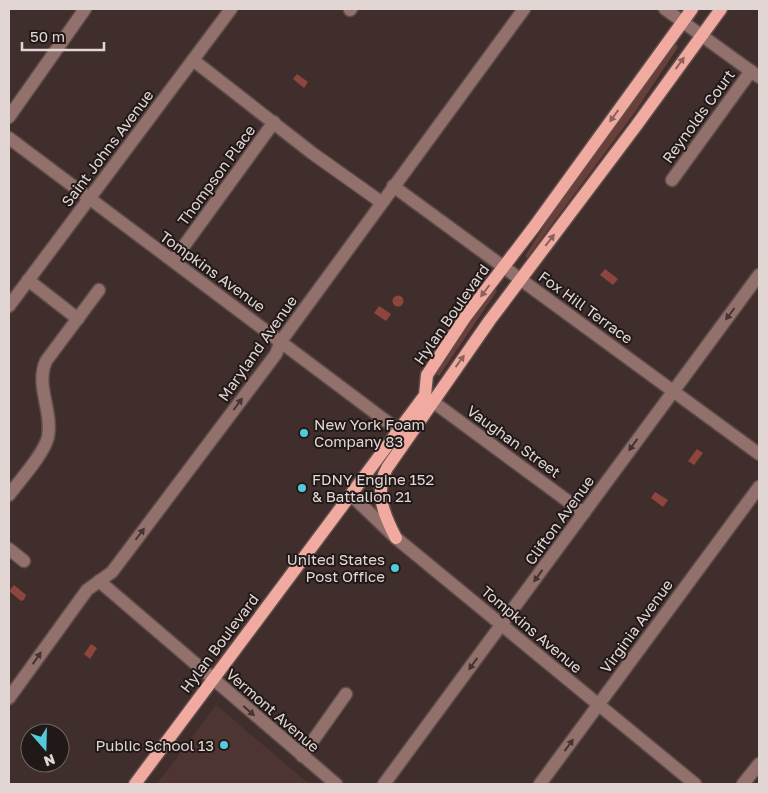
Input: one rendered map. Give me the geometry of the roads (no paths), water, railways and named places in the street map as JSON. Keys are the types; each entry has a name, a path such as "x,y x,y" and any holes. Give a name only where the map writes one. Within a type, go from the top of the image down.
{"main road":[{"name":"Hylan Boulevard","path":"428,398 427,375 466,316 692,9"},
{"name":"Hylan Boulevard","path":"135,784 398,430 428,398 520,279 636,126 721,9"},
{"path":"396,538 384,514 380,495 384,474 417,427 428,398"}],"street":[{"path":"9,117 85,9"},
{"name":"Saint Johns Avenue","path":"9,306 231,9"},
{"name":"Maryland Avenue","path":"9,698 87,590 112,572 276,354 281,341 524,9"},
{"path":"665,9 755,74"},
{"path":"193,60 274,122"},
{"name":"Reynolds Court","path":"672,180 755,74"},
{"name":"Thompson Place","path":"173,262 274,122 312,153 381,202"},
{"name":"Tompkins Avenue","path":"9,138 398,430"},
{"name":"Fox Hill Terrace","path":"393,186 759,454"},
{"name":"Clifton Avenue","path":"384,784 759,275"},
{"path":"28,280 78,319"},
{"path":"9,495 47,439 49,426 41,381 42,370 99,290"},
{"name":"Vaughan Street","path":"428,398 584,513"},
{"name":"Virginia Avenue","path":"540,784 759,487"},
{"name":"Tompkins Avenue","path":"351,495 396,538 695,784"},
{"path":"9,549 24,561"},
{"name":"Vermont Avenue","path":"99,581 336,784"},
{"path":"302,756 346,694"},
{"path":"743,784 759,764"}],"place":[{"name":"New York Foam Company 83","path":"304,433"},
{"name":"FDNY Engine 152 & Battalion 21","path":"302,488"},
{"name":"United States Post Office","path":"395,568"},
{"name":"Public School 13","path":"224,745"}]}
